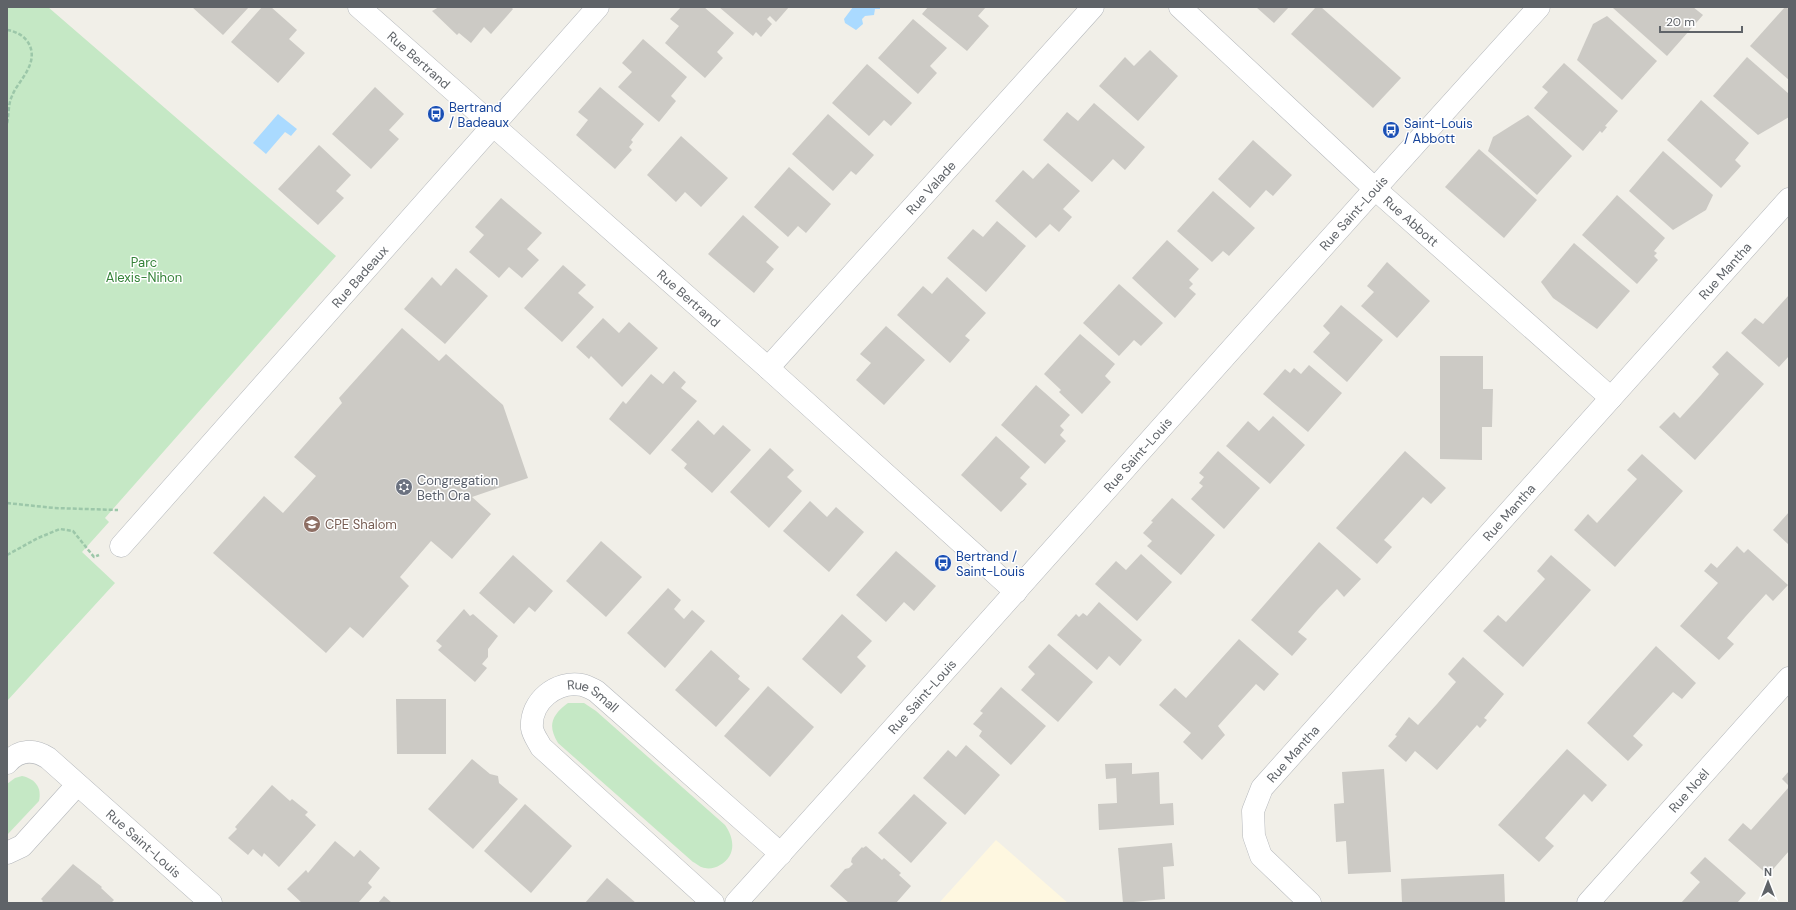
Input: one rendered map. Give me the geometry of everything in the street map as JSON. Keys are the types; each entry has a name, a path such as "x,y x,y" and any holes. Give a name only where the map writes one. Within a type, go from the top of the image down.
{"street":[{"name":"Rue Bertrand","path":"359,7 768,368 1016,592"},
{"name":"Rue Badeaux","path":"122,546 598,7"},
{"name":"Rue Valade","path":"768,368 1092,7"},
{"name":"Rue Abbott","path":"1180,7 1374,188 1611,398"},
{"name":"Rue Saint-Louis","path":"736,903 1016,592 1374,188 1539,7"},
{"name":"Rue Mantha","path":"1310,903 1261,856 1254,836 1253,811 1262,788 1789,200"},
{"name":"Rue Noël","path":"1588,903 1789,678"},
{"name":"Rue Small","path":"714,903 541,747 532,729 533,717 536,708 552,690 572,684 583,685 596,691 780,854"},
{"name":"Rue Saint-Louis","path":"7,763 23,752 37,752 48,758 211,903"},
{"path":"7,853 22,846 77,785"}],"path":[{"path":"7,30 20,33 26,39 32,56 30,67 11,97 7,124"},
{"path":"7,503 54,508 152,511"},
{"path":"7,555 38,538 60,529 73,531 94,557 122,546"}],"shaded area":[{"path":"996,840 1068,903 939,903"}],"green space":[{"name":"Parc Alexis-Nihon","path":"7,7 48,7 336,256 105,518 109,522 82,552 115,583 7,701"},
{"path":"568,703 584,703 596,711 725,825 732,841 729,857 717,867 712,868 702,867 693,862 558,743 553,731 553,721 558,712"},
{"path":"22,776 31,779 36,784 40,796 39,801 7,835 7,784 15,778"}],"water":[{"path":"853,7 880,7 880,9 875,9 874,15 865,16 862,19 863,24 856,30 845,23 844,19"},
{"path":"278,114 297,129 291,136 285,132 266,154 253,143"}],"building":[{"path":"192,7 249,7 223,35"},
{"path":"262,7 271,7 297,30 289,39 305,53 278,83 231,42"},
{"path":"439,7 511,7 513,9 491,34 484,27 471,43 459,33 457,35 432,11"},
{"path":"681,7 704,7 734,33 717,52 723,58 705,78 665,43 679,26 670,19"},
{"path":"719,7 789,7 776,22 770,16 767,19 772,24 761,37 756,32 753,36"},
{"path":"928,7 986,7 978,16 989,26 967,51 922,14"},
{"path":"1256,7 1289,7 1274,23"},
{"path":"1316,7 1321,7 1401,78 1373,108 1291,34"},
{"path":"1693,7 1703,15 1667,56 1613,8"},
{"path":"1785,7 1789,9 1789,80 1750,46"},
{"path":"1607,16 1657,61 1622,100 1577,60 1593,24"},
{"path":"913,19 947,48 930,66 937,73 918,94 878,58"},
{"path":"643,39 687,77 671,96 676,101 659,122 618,87 632,72 622,63"},
{"path":"1150,50 1178,76 1138,121 1099,86 1125,57 1134,66"},
{"path":"1747,57 1789,94 1789,117 1758,135 1713,96"},
{"path":"1564,63 1618,111 1605,126 1607,127 1602,133 1600,131 1583,151 1534,108 1548,92 1542,87"},
{"path":"867,64 912,103 891,126 884,120 869,136 832,103"},
{"path":"375,87 404,114 389,130 399,139 371,169 332,134"},
{"path":"600,87 644,124 631,140 633,142 629,147 632,150 615,169 576,135 588,120 578,112"},
{"path":"1701,100 1749,143 1735,160 1741,166 1721,188 1667,140"},
{"path":"1094,103 1145,147 1125,170 1113,159 1092,182 1043,140 1067,112 1078,121"},
{"path":"828,114 874,155 856,175 851,171 833,191 792,154"},
{"path":"1528,115 1572,156 1537,195 1488,151 1493,137"},
{"path":"681,136 728,178 701,207 685,192 676,202 647,175"},
{"path":"1253,140 1292,175 1273,196 1266,190 1250,208 1218,179"},
{"path":"319,145 351,175 336,191 344,198 318,225 278,189"},
{"path":"1479,149 1537,200 1504,238 1445,187"},
{"path":"1663,151 1713,195 1706,210 1673,230 1629,191"},
{"path":"1048,163 1080,191 1063,209 1072,217 1059,232 1050,224 1036,238 995,201 1023,170 1033,179"},
{"path":"789,167 831,204 806,233 798,226 788,237 754,207"},
{"path":"1213,191 1255,228 1229,256 1223,251 1212,262 1177,231"},
{"path":"1617,195 1665,238 1654,251 1657,253 1654,256 1658,260 1637,284 1582,235"},
{"path":"501,198 542,233 527,249 539,260 522,278 509,267 499,278 469,252 484,235 475,227"},
{"path":"743,215 779,247 766,262 774,269 754,293 708,254"},
{"path":"997,221 1026,246 986,292 947,258 973,229 983,237"},
{"path":"1167,240 1199,269 1189,280 1193,284 1189,288 1196,294 1175,318 1132,278"},
{"path":"1574,243 1630,291 1597,329 1553,298 1541,282"},
{"path":"1387,262 1430,301 1397,338 1361,306 1374,292 1367,286"},
{"path":"563,265 586,285 578,293 594,307 562,342 524,308"},
{"path":"456,268 488,296 445,344 404,309 432,277 441,286"},
{"path":"947,277 986,313 965,336 970,340 950,363 897,315 923,286 932,294"},
{"path":"1119,284 1163,323 1141,346 1134,340 1119,356 1083,323"},
{"path":"1789,295 1789,356 1779,367 1741,333 1755,318 1763,324"},
{"path":"1341,305 1383,340 1347,382 1313,352 1330,333 1323,326"},
{"path":"603,318 619,333 629,322 658,348 622,387 591,356 589,359 576,347"},
{"path":"886,326 925,360 884,405 856,380 871,363 860,354"},
{"name":"Congregation Beth Ora","path":"402,328 439,361 446,354 503,405 528,478 472,497 491,514 452,559 431,541 400,577 409,586 363,638 350,627 326,653 213,553 264,496 283,513 316,476 294,457 342,403 339,398"},
{"path":"1080,334 1115,364 1105,376 1111,382 1082,414 1059,392 1061,390 1044,374"},
{"path":"1727,351 1764,384 1695,460 1659,427 1674,412 1680,418 1701,395 1719,374 1712,367"},
{"path":"1440,356 1483,356 1483,389 1493,389 1492,427 1482,427 1482,460 1440,459"},
{"path":"1309,365 1342,393 1308,432 1263,394 1285,369 1290,373 1294,368 1301,374"},
{"path":"674,371 686,382 681,388 697,401 650,455 609,419 623,401 626,404 651,374 663,384"},
{"path":"1036,385 1070,415 1060,426 1064,430 1060,435 1066,441 1045,464 1001,425"},
{"path":"1273,416 1305,445 1270,484 1226,446 1248,421 1259,431"},
{"path":"698,420 714,435 723,425 751,450 712,493 684,468 687,464 671,450"},
{"path":"996,436 1030,467 1020,478 1027,484 1001,512 961,475"},
{"path":"770,448 794,470 787,477 802,491 769,528 730,492"},
{"path":"1218,451 1260,488 1224,529 1191,499 1203,486 1199,483 1204,477 1199,473"},
{"path":"1405,451 1446,488 1431,504 1423,497 1384,540 1392,547 1377,564 1336,528"},
{"path":"1642,454 1683,491 1615,567 1574,530 1588,514 1597,523 1637,479 1627,470"},
{"path":"1172,498 1215,535 1181,575 1147,546 1152,541 1143,533 1153,522 1151,521"},
{"path":"810,501 827,517 836,507 864,532 829,572 783,531"},
{"path":"1789,512 1789,545 1773,530"},
{"path":"601,541 642,577 606,617 566,581"},
{"path":"1319,542 1361,579 1344,597 1337,589 1318,609 1298,632 1307,639 1292,656 1251,620"},
{"path":"1737,546 1744,553 1748,549 1788,585 1773,601 1766,594 1727,638 1734,644 1719,660 1680,626 1718,583 1704,571 1711,563 1717,568"},
{"path":"896,551 936,586 914,611 904,602 886,622 856,595"},
{"path":"1141,554 1172,582 1137,621 1095,584 1116,561 1126,570"},
{"path":"513,555 553,591 535,612 529,607 514,624 479,593"},
{"path":"1551,555 1591,590 1523,667 1483,631 1498,615 1506,622 1545,579 1537,571"},
{"path":"668,588 681,600 674,609 684,619 692,610 705,621 665,668 627,633"},
{"path":"1099,602 1142,640 1120,666 1109,656 1097,670 1057,635 1076,614 1079,617 1083,613 1087,616"},
{"path":"464,609 470,616 473,614 498,636 488,649 488,657 482,664 487,668 475,682 438,650 442,646 436,641"},
{"path":"842,614 872,641 857,657 866,666 841,694 802,659"},
{"path":"1239,639 1279,674 1264,691 1256,684 1218,726 1225,735 1202,760 1183,742 1191,733 1159,705 1175,688 1186,698"},
{"path":"1049,644 1093,682 1058,722 1021,690 1035,674 1028,667"},
{"path":"1656,646 1696,683 1682,699 1673,692 1633,736 1643,745 1628,761 1587,723"},
{"path":"711,650 740,676 738,679 750,689 716,727 675,690"},
{"path":"1463,657 1504,694 1484,718 1487,720 1480,728 1477,725 1437,770 1415,751 1406,762 1388,746 1397,736 1395,735 1409,717 1418,725 1456,682 1448,674"},
{"path":"768,686 814,727 770,777 724,736"},
{"path":"1001,687 1046,726 1011,765 979,736 982,731 973,724 983,713 980,711"},
{"path":"396,699 446,699 446,754 397,754"},
{"path":"966,745 1000,775 965,815 923,778 948,750 956,757"},
{"path":"1567,749 1607,785 1592,802 1584,794 1545,838 1554,846 1539,862 1498,825"},
{"path":"472,759 490,774 498,776 499,783 518,799 473,849 428,809"},
{"path":"1132,763 1132,774 1159,772 1160,804 1173,803 1174,825 1099,830 1098,804 1117,803 1116,778 1106,779 1105,764"},
{"path":"1384,769 1391,872 1348,874 1346,841 1336,842 1334,804 1344,803 1342,772"},
{"path":"1789,771 1789,786 1782,779"},
{"path":"272,785 290,801 292,799 308,812 305,815 316,825 279,867 264,853 262,857 253,849 248,855 228,838 237,829 235,827"},
{"path":"1789,787 1789,851 1768,875 1728,840 1743,823 1751,830"},
{"path":"914,794 947,823 911,863 878,833"},
{"path":"525,804 572,846 531,893 484,851"},
{"path":"335,841 354,857 360,850 380,868 368,883 372,887 358,903 302,903 287,889 306,870 308,873"},
{"path":"1172,843 1174,866 1163,867 1165,899 1123,903 1118,848"},
{"path":"866,846 882,860 884,858 901,873 899,875 911,886 896,903 849,903 830,886 845,869 849,868 853,864 851,862 852,858 862,847 863,848"},
{"path":"1705,857 1746,893 1737,903 1681,903 1700,882 1690,873"},
{"path":"73,864 102,887 101,888 114,900 111,903 41,903 43,901 41,899"},
{"path":"1504,874 1505,903 1402,903 1401,879"},
{"path":"607,878 636,903 585,903"},
{"path":"384,896 392,903 378,903"}],"place":[{"name":"Bertrand / Badeaux","path":"436,114"},
{"name":"Saint-Louis / Abbott","path":"1391,130"},
{"name":"Congregation Beth Ora","path":"404,487"},
{"name":"CPE Shalom","path":"312,524"},
{"name":"Bertrand / Saint-Louis","path":"943,563"}]}
